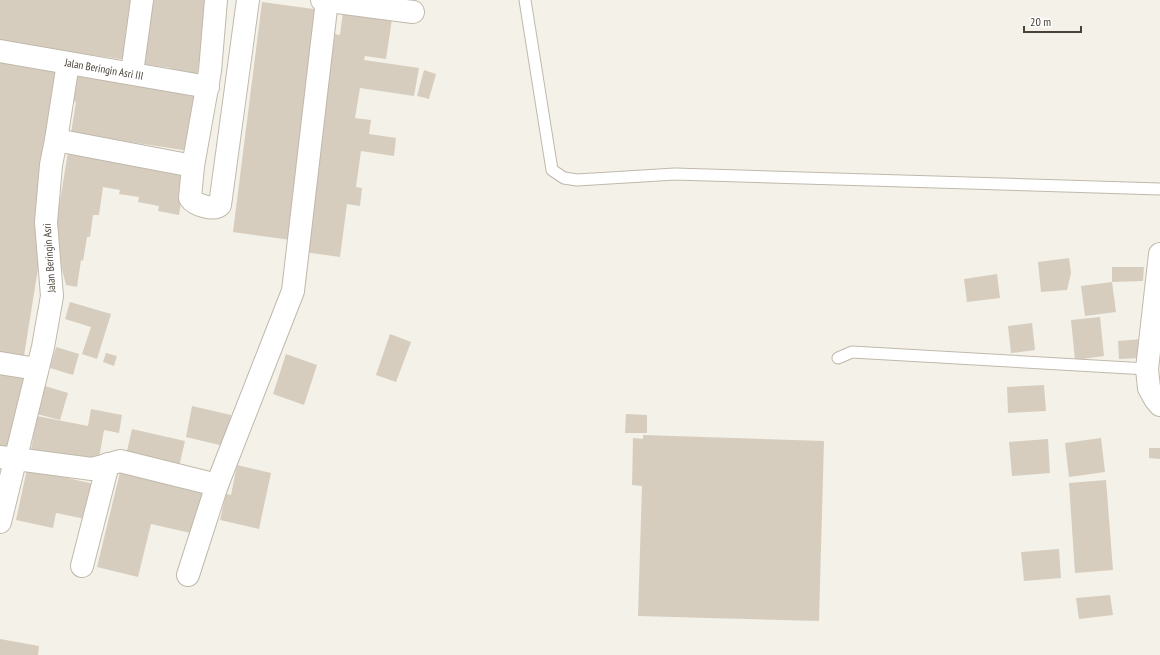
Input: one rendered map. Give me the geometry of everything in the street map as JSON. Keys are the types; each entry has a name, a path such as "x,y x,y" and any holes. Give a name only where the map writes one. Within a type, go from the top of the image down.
{"street":[{"path":"132,73 142,0"},
{"path":"216,0 209,79 193,166 190,198 193,202 199,205 215,208 220,204 248,0"},
{"path":"188,575 217,486 293,291 326,0 413,12"},
{"name":"Jalan Beringin Asri III","path":"0,51 132,73 209,79 238,75"},
{"name":"Jalan Beringin Asri","path":"0,522 8,458 43,347 52,296 46,222 51,165 68,63"},
{"path":"56,140 193,166"},
{"path":"1160,254 1148,369 1149,388 1160,405"},
{"path":"0,363 37,369"},
{"path":"8,458 92,470 120,461 217,486"},
{"path":"82,566 108,464"}],"lane":[{"path":"525,0 552,170 564,178 577,180 675,174 1160,190"},
{"path":"838,358 852,352 1148,369"}],"building":[{"path":"0,0 135,0 127,60 0,42"},
{"path":"151,0 208,0 197,76 171,72 171,68 142,64"},
{"path":"262,2 321,10 291,240 233,232"},
{"path":"343,11 392,19 386,59 365,56 364,60 419,68 414,96 360,88 355,118 371,120 369,134 396,138 394,156 361,151 356,187 362,188 360,206 347,204 340,257 304,252 335,34 340,35"},
{"path":"0,57 60,67 41,250 23,362 0,359"},
{"path":"424,70 436,74 429,99 417,96"},
{"path":"77,72 198,91 189,151 71,133 76,102 73,101"},
{"path":"68,152 186,171 179,215 158,211 159,206 138,202 139,197 119,194 120,190 103,187 99,215 93,215 90,237 87,237 83,261 81,260 77,287 66,285 59,257 55,231"},
{"path":"1069,258 1071,273 1067,290 1041,292 1038,262"},
{"path":"1112,267 1144,267 1143,281 1112,282"},
{"path":"997,274 1000,298 967,302 964,279"},
{"path":"1112,282 1116,312 1085,316 1081,286"},
{"path":"70,302 111,314 97,359 82,354 91,327 65,319"},
{"path":"1100,317 1104,356 1075,360 1071,320"},
{"path":"1032,323 1035,350 1011,353 1008,326"},
{"path":"390,334 411,342 396,382 376,375"},
{"path":"1142,339 1143,358 1119,359 1118,341"},
{"path":"56,347 79,354 73,375 50,368"},
{"path":"106,353 117,356 114,366 103,362"},
{"path":"286,354 317,365 304,405 273,394"},
{"path":"0,374 24,378 14,448 0,446"},
{"path":"1044,385 1046,411 1008,413 1007,387"},
{"path":"45,386 68,393 60,420 37,414"},
{"path":"192,406 231,415 224,446 186,437"},
{"path":"91,409 122,415 119,433 104,430 98,464 31,450 37,416 88,426"},
{"path":"626,414 647,415 647,433 625,433"},
{"path":"132,429 185,441 179,467 126,455"},
{"path":"643,435 824,441 819,621 638,616 642,486 632,485 633,438 643,439"},
{"path":"1101,438 1105,472 1069,477 1065,443"},
{"path":"1048,439 1050,473 1012,476 1009,442"},
{"path":"1149,448 1160,448 1160,459 1149,458"},
{"path":"237,465 271,473 259,529 220,520 226,494 231,495"},
{"path":"121,468 207,486 195,534 151,524 138,577 97,567"},
{"path":"27,469 103,486 95,521 56,513 53,528 16,520"},
{"path":"1106,480 1113,570 1075,573 1069,483"},
{"path":"1059,549 1061,578 1024,581 1021,552"},
{"path":"1110,595 1113,615 1079,619 1076,598"},
{"path":"0,639 39,646 38,655 0,655"}]}
